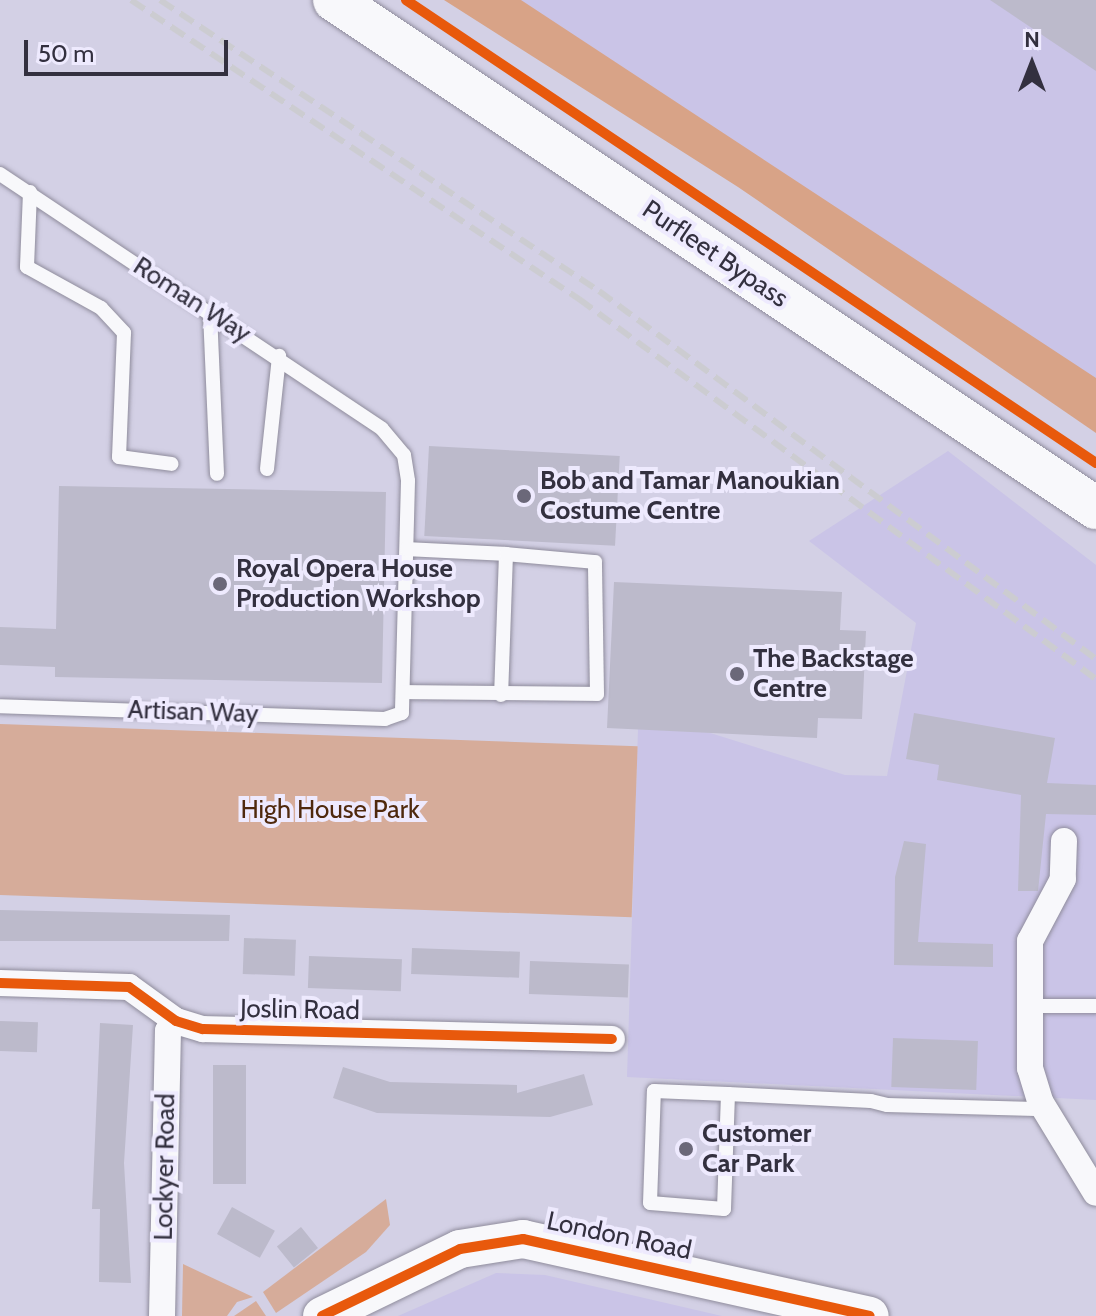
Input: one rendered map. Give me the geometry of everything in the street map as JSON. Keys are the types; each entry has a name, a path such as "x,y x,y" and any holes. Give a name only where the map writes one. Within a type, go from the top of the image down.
{"main road":[{"name":"Purfleet Bypass","path":"334,0 1096,508"}],"street":[{"path":"1064,841 1060,887 1032,931 1027,1006 1030,1068 1045,1109 1096,1193"},
{"name":"Joslin Road","path":"0,983 129,987 176,1021 203,1029 612,1039"},
{"name":"Lockyer Road","path":"162,1316 168,1031 176,1021"},
{"name":"London Road","path":"322,1316 460,1249 523,1239 870,1316"}],"lane":[{"name":"Roman Way","path":"0,174 279,356 382,429 404,455 407,549 403,692"},
{"path":"30,192 27,267 101,308 124,333 119,457 172,464"},
{"path":"210,313 217,474"},
{"path":"267,469 279,356"},
{"path":"403,692 586,698 598,688 593,560 407,549"},
{"path":"501,695 506,554"},
{"name":"Artisan Way","path":"0,706 385,719 402,713 403,692"},
{"path":"1027,1006 1096,1006"},
{"path":"728,1094 724,1209 650,1203 654,1091 728,1094 1045,1109"}],"shaded area":[{"path":"444,0 521,0 1096,378 1096,433 738,187"},
{"path":"509,0 1096,0 1096,399"},
{"path":"948,451 1096,565 1096,1100 627,1077 638,729 707,732 845,775 887,776 916,623 809,541"},
{"path":"496,1273 545,1275 722,1316 398,1316"}],"green space":[{"name":"High House Park","path":"0,724 638,746 632,917 0,895"},
{"path":"386,1199 390,1225 366,1252 276,1313 263,1292"},
{"path":"183,1264 253,1297 237,1302 227,1316 182,1316"},
{"path":"256,1301 266,1316 234,1316"}],"building":[{"path":"990,0 1096,0 1096,71"},
{"name":"Bob and Tamar Manoukian Costume Centre","path":"429,446 620,456 615,546 424,536"},
{"name":"Royal Opera House Production Workshop","path":"59,486 386,492 382,683 55,677 55,667 0,665 0,627 56,629"},
{"name":"The Backstage Centre","path":"614,582 842,592 840,630 866,631 862,719 818,718 817,738 607,728"},
{"path":"914,713 1055,738 1047,783 1096,785 1096,815 1046,814 1038,891 1018,891 1021,795 937,780 939,765 906,759"},
{"path":"904,841 926,844 918,942 993,944 993,967 894,965 895,877"},
{"path":"0,910 230,915 229,941 0,941"},
{"path":"244,938 296,940 295,976 243,974"},
{"path":"412,948 520,952 519,978 411,974"},
{"path":"309,956 402,959 401,991 308,988"},
{"path":"530,961 629,964 628,997 529,994"},
{"path":"0,1021 38,1022 37,1052 0,1051"},
{"path":"100,1023 133,1025 124,1163 131,1283 99,1282 100,1209 92,1209"},
{"path":"893,1038 978,1041 976,1090 891,1087"},
{"path":"213,1065 246,1065 246,1184 213,1184"},
{"path":"343,1067 390,1082 517,1085 517,1093 584,1074 593,1105 550,1117 377,1113 333,1098"},
{"path":"232,1207 275,1231 260,1258 217,1234"},
{"path":"301,1227 318,1248 294,1267 277,1247"}],"railway":[{"path":"131,0 579,299 1096,679"},
{"path":"160,0 599,291 1096,659"}],"cycle path":[{"path":"406,0 1096,463"},
{"path":"0,983 129,987 176,1021 203,1029 612,1039"},
{"path":"322,1316 460,1249 523,1239 870,1316"}],"place":[{"name":"Bob and Tamar Manoukian Costume Centre","path":"524,496"},
{"name":"Royal Opera House Production Workshop","path":"220,584"},
{"name":"The Backstage Centre","path":"737,674"},
{"name":"Customer Car Park","path":"686,1149"}]}
